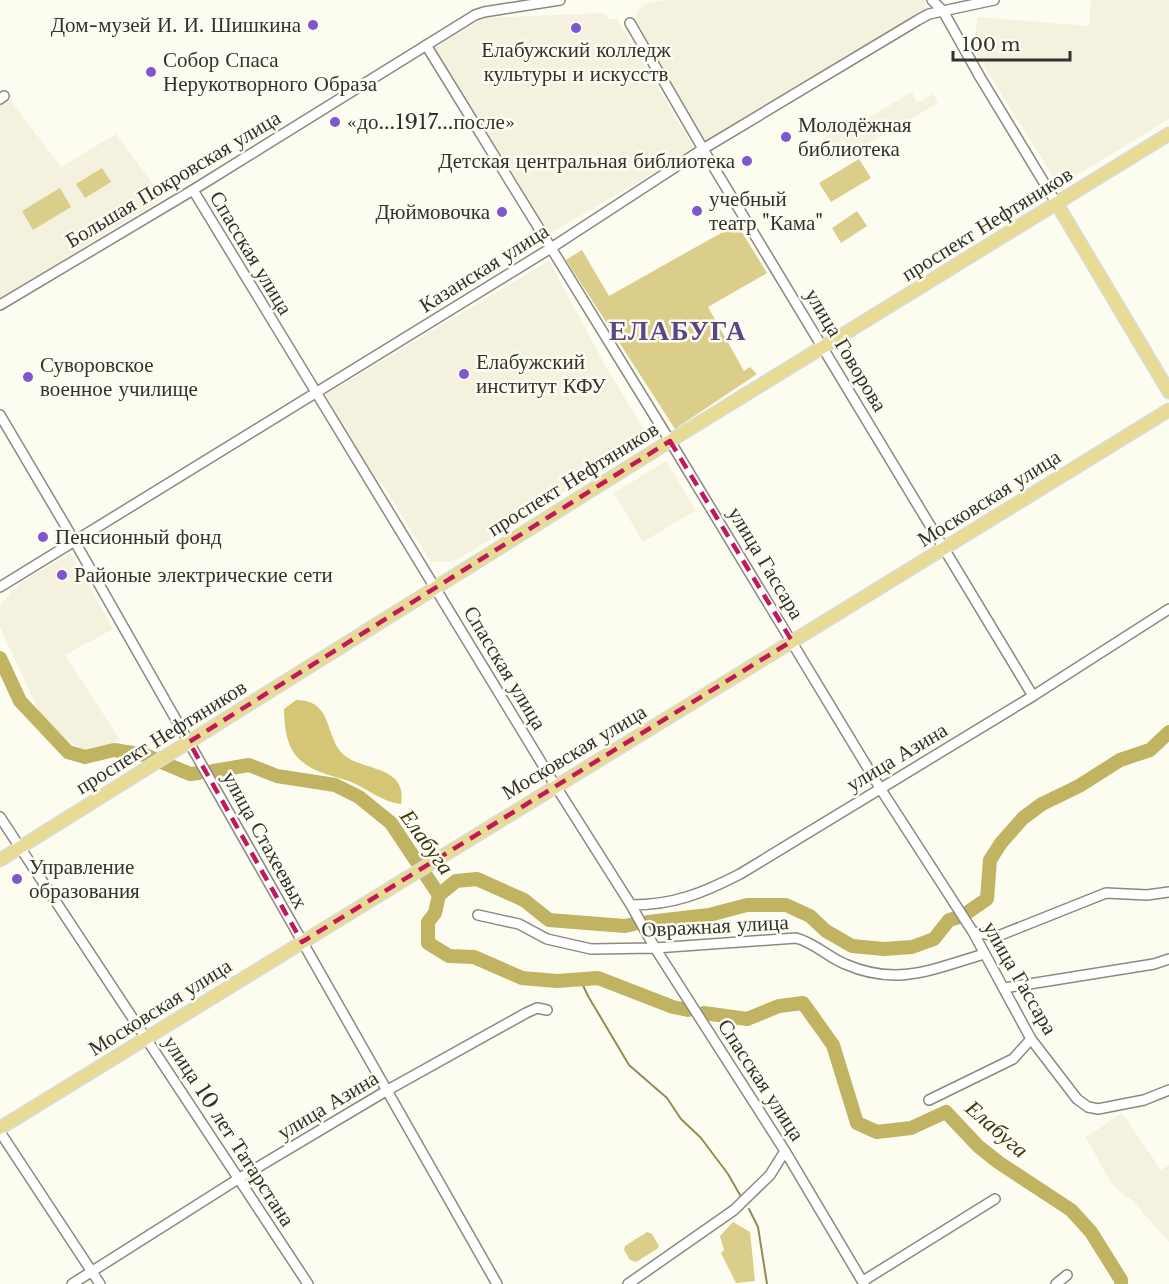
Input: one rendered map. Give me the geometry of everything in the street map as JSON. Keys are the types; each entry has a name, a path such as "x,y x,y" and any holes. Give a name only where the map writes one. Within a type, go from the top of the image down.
{"main road":[{"name":"проспект Нефтяников","path":"0,860 670,441 1169,134"},
{"path":"1057,204 1169,392"},
{"name":"Московская улица","path":"0,1130 555,785 1169,410"}],"street":[{"name":"Большая Покровская улица","path":"0,305 193,190 475,15 560,0"},
{"path":"932,0 943,11 1057,204"},
{"name":"Казанская улица","path":"0,587 551,248 703,149 918,20 943,11 994,0"},
{"name":"улица Говорова","path":"630,23 703,149 1033,696"},
{"name":"улица Гассара","path":"426,45 880,788 973,932 1031,1038 1077,1099 1088,1107 1098,1109 1144,1100 1169,1090"},
{"name":"Спасская улица","path":"193,190 555,785 632,905 655,948 785,1150 863,1283"},
{"name":"улица Стахеевых","path":"0,415 75,542 497,1284"},
{"name":"улица Азина","path":"632,905 654,905 677,901 706,892 740,874 1033,696 1169,609"},
{"name":"улица 10 лет Татарстана","path":"0,817 309,1284"},
{"path":"973,932 998,936 1106,893 1147,895 1169,892"},
{"name":"Овражная улица","path":"478,915 519,924 547,939 591,949 655,948 796,938 805,940 854,968 887,976 904,976 922,972 984,954"},
{"path":"1004,988 1154,964 1169,959"},
{"name":"улица Азина","path":"72,1284 238,1179 386,1091 526,1013 537,1008 547,1010"},
{"path":"929,1100 1013,1059 1031,1038"},
{"path":"0,1130 100,1284"},
{"path":"628,1284 734,1210 770,1175 785,1150"},
{"path":"863,1283 995,1199"},
{"path":"1056,1284 1067,1275"}],"highlighted area":[{"path":"670,441 792,641 302,942 189,742"}],"shaded area":[{"path":"669,0 924,0 928,7 704,141 636,21 636,14 643,5"},
{"path":"1091,0 1169,0 1169,119 1059,186 972,47 978,17 1089,26"},
{"path":"603,13 609,19 617,19 694,149 548,235 434,50 451,37 485,18"},
{"path":"912,92 917,103 933,94 938,103 852,153 844,140 830,148 824,138 841,129 844,132"},
{"path":"9,98 61,167 116,134 164,198 0,298 0,104"},
{"path":"859,159 871,178 831,202 819,183"},
{"path":"102,168 111,182 85,198 76,184"},
{"path":"60,188 71,207 33,230 22,211"},
{"path":"857,211 867,226 841,243 832,228"},
{"path":"737,224 767,273 708,307 744,371 750,367 757,374 675,429 566,260 582,250 609,296"},
{"path":"549,261 606,367 650,439 453,562 431,562 379,479 375,480 325,395"},
{"path":"666,461 696,510 643,542 614,493"},
{"path":"71,553 113,629 65,655 120,740 87,753 44,723 0,627 0,605 19,584"},
{"path":"296,700 317,706 327,721 333,739 344,755 382,771 398,782 401,804 381,798 351,782 320,772 301,761 295,755 288,739 284,709"},
{"path":"1122,1113 1161,1170 1169,1165 1169,1242 1129,1197 1126,1198 1110,1181 1084,1134 1088,1136"},
{"path":"733,1222 750,1232 755,1281 736,1283 721,1253 724,1250 720,1236"},
{"path":"647,1232 652,1234 659,1246 636,1262 630,1260 624,1250 625,1246"}],"waterway":[{"name":"Елабуга","path":"0,658 20,701 68,752 85,757 114,750 145,755 190,774 199,773"},
{"path":"968,912 987,899 990,860 1001,843 1023,818 1042,804 1079,786 1120,760 1150,750 1169,732"},
{"name":"Елабуга","path":"213,771 249,765 277,776 335,785 359,797 391,823 439,895 435,913 428,922 428,943 449,956 474,957 522,978 557,981 598,978 673,1007 688,1010"},
{"path":"439,895 456,881 477,879 524,900 549,920 625,926 634,924"},
{"name":"Елабуга","path":"648,922 709,915 747,905 786,905 810,916 826,931 852,946 884,949 912,947 934,939 949,920 956,918"},
{"path":"580,979 629,1065 667,1098 681,1119 701,1138 728,1174 740,1195"},
{"name":"Елабуга","path":"704,1013 747,1019 779,1006 803,1003 833,1045 857,1123 877,1132 911,1128 946,1112 978,1146 998,1162 1071,1210 1091,1232 1121,1280 1121,1284"},
{"path":"749,1209 758,1227 767,1284"}],"place":[{"name":"Дом-музей И. И. Шишкина","path":"313,25"},
{"name":"Елабужский колледж культуры и искусств","path":"576,28"},
{"name":"Собор Спаса Нерукотворного Образа","path":"151,72"},
{"name":"«до...1917...после»","path":"335,122"},
{"name":"Молодёжная библиотека","path":"786,137"},
{"name":"Детская центральная библиотека","path":"747,161"},
{"name":"учебный театр \"Кама\"","path":"697,211"},
{"name":"Дюймовочка","path":"502,212"},
{"name":"Елабужский институт КФУ","path":"464,374"},
{"name":"Суворовское военное училище","path":"28,377"},
{"name":"Пенсионный фонд","path":"43,537"},
{"name":"Районые электрические сети","path":"62,575"},
{"name":"Управление образования","path":"17,879"}],"district":[{"name":"ЕЛАБУГА","path":"678,330"}]}
